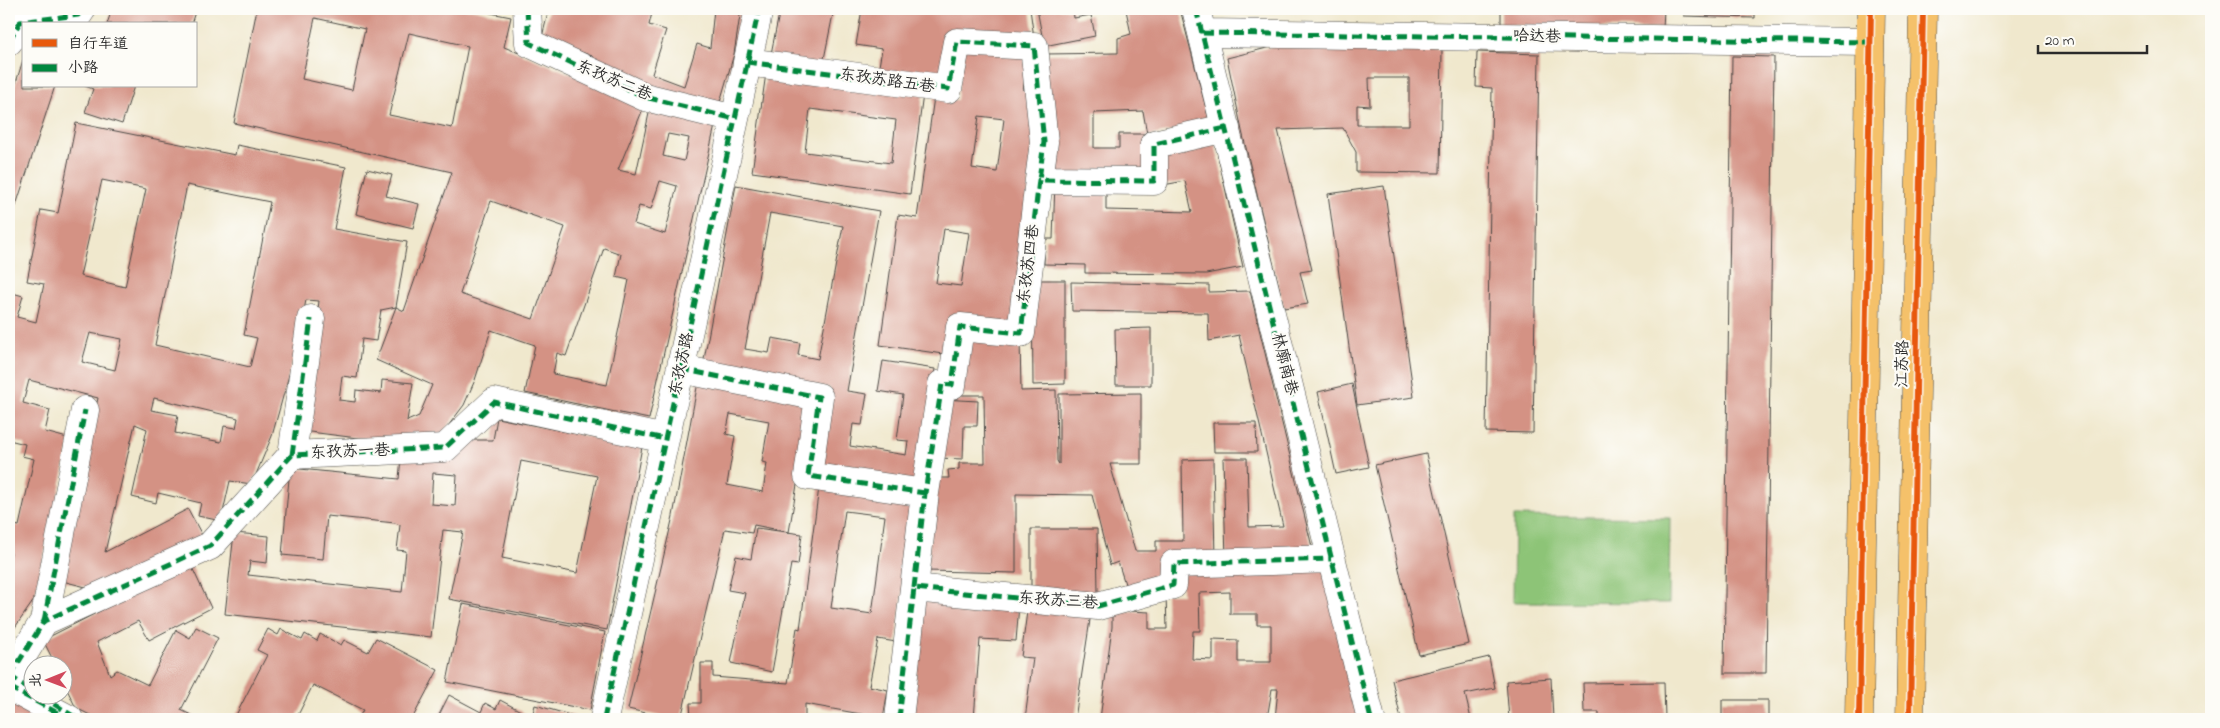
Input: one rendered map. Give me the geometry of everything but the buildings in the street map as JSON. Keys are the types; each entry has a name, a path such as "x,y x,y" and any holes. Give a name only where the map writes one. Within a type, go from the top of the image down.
{"highway":[{"path":"1859,719 1871,9"},
{"name":"江苏路","path":"1910,719 1923,9"}],"street":[{"name":"东孜苏二巷","path":"527,9 529,43 645,97 734,119"},
{"name":"东孜苏路","path":"604,719 759,9"},
{"path":"9,42 20,22 73,11"},
{"name":"哈达巷","path":"1200,21 1870,42"},
{"name":"林廓南巷","path":"1200,21 1226,128 1321,560 1371,719"},
{"name":"东孜苏路五巷","path":"747,62 948,89 957,42 1034,46 1044,142 1040,180"},
{"path":"1040,180 1154,181 1154,144 1226,128"},
{"name":"东孜苏四巷","path":"914,588 925,493 942,384 952,385 960,327 1021,334 1040,180"},
{"path":"292,455 310,319"},
{"path":"681,369 819,397 808,476 925,493"},
{"name":"东孜苏一巷","path":"44,621 210,546 292,455 446,448 494,402 665,439"},
{"path":"69,719 15,682 44,621 84,410"},
{"path":"1226,558 1321,560"},
{"name":"东孜苏三巷","path":"914,588 1098,606 1173,585 1174,564 1321,560"},
{"path":"899,719 914,588"},
{"path":"57,706 78,719"}],"green space":[{"path":"1514,516 1670,518 1669,603 1513,602"}],"marked path":[{"path":"59,9 76,14"},
{"path":"9,41 20,22 78,15 82,9"},
{"path":"527,9 529,43 645,97 735,119"},
{"path":"604,719 759,9"},
{"path":"1196,9 1371,719"},
{"path":"1203,33 1870,42"},
{"path":"747,62 948,89 957,42 1034,46 1044,142 1039,180"},
{"path":"914,588 925,493 942,384 952,385 960,327 1021,333 1039,180 1154,181 1154,144 1226,128"},
{"path":"292,455 311,319"},
{"path":"681,369 819,397 808,476 925,493"},
{"path":"10,676 44,621 210,546 292,455 445,448 494,402 665,439"},
{"path":"44,621 85,410"},
{"path":"899,719 914,588 1098,606 1173,585 1174,564 1331,559"},
{"path":"9,676 22,684"},
{"path":"9,687 69,719"},
{"path":"57,706 78,719"}],"cycle path":[{"path":"1859,719 1871,9"},
{"path":"1910,719 1923,9"}]}
